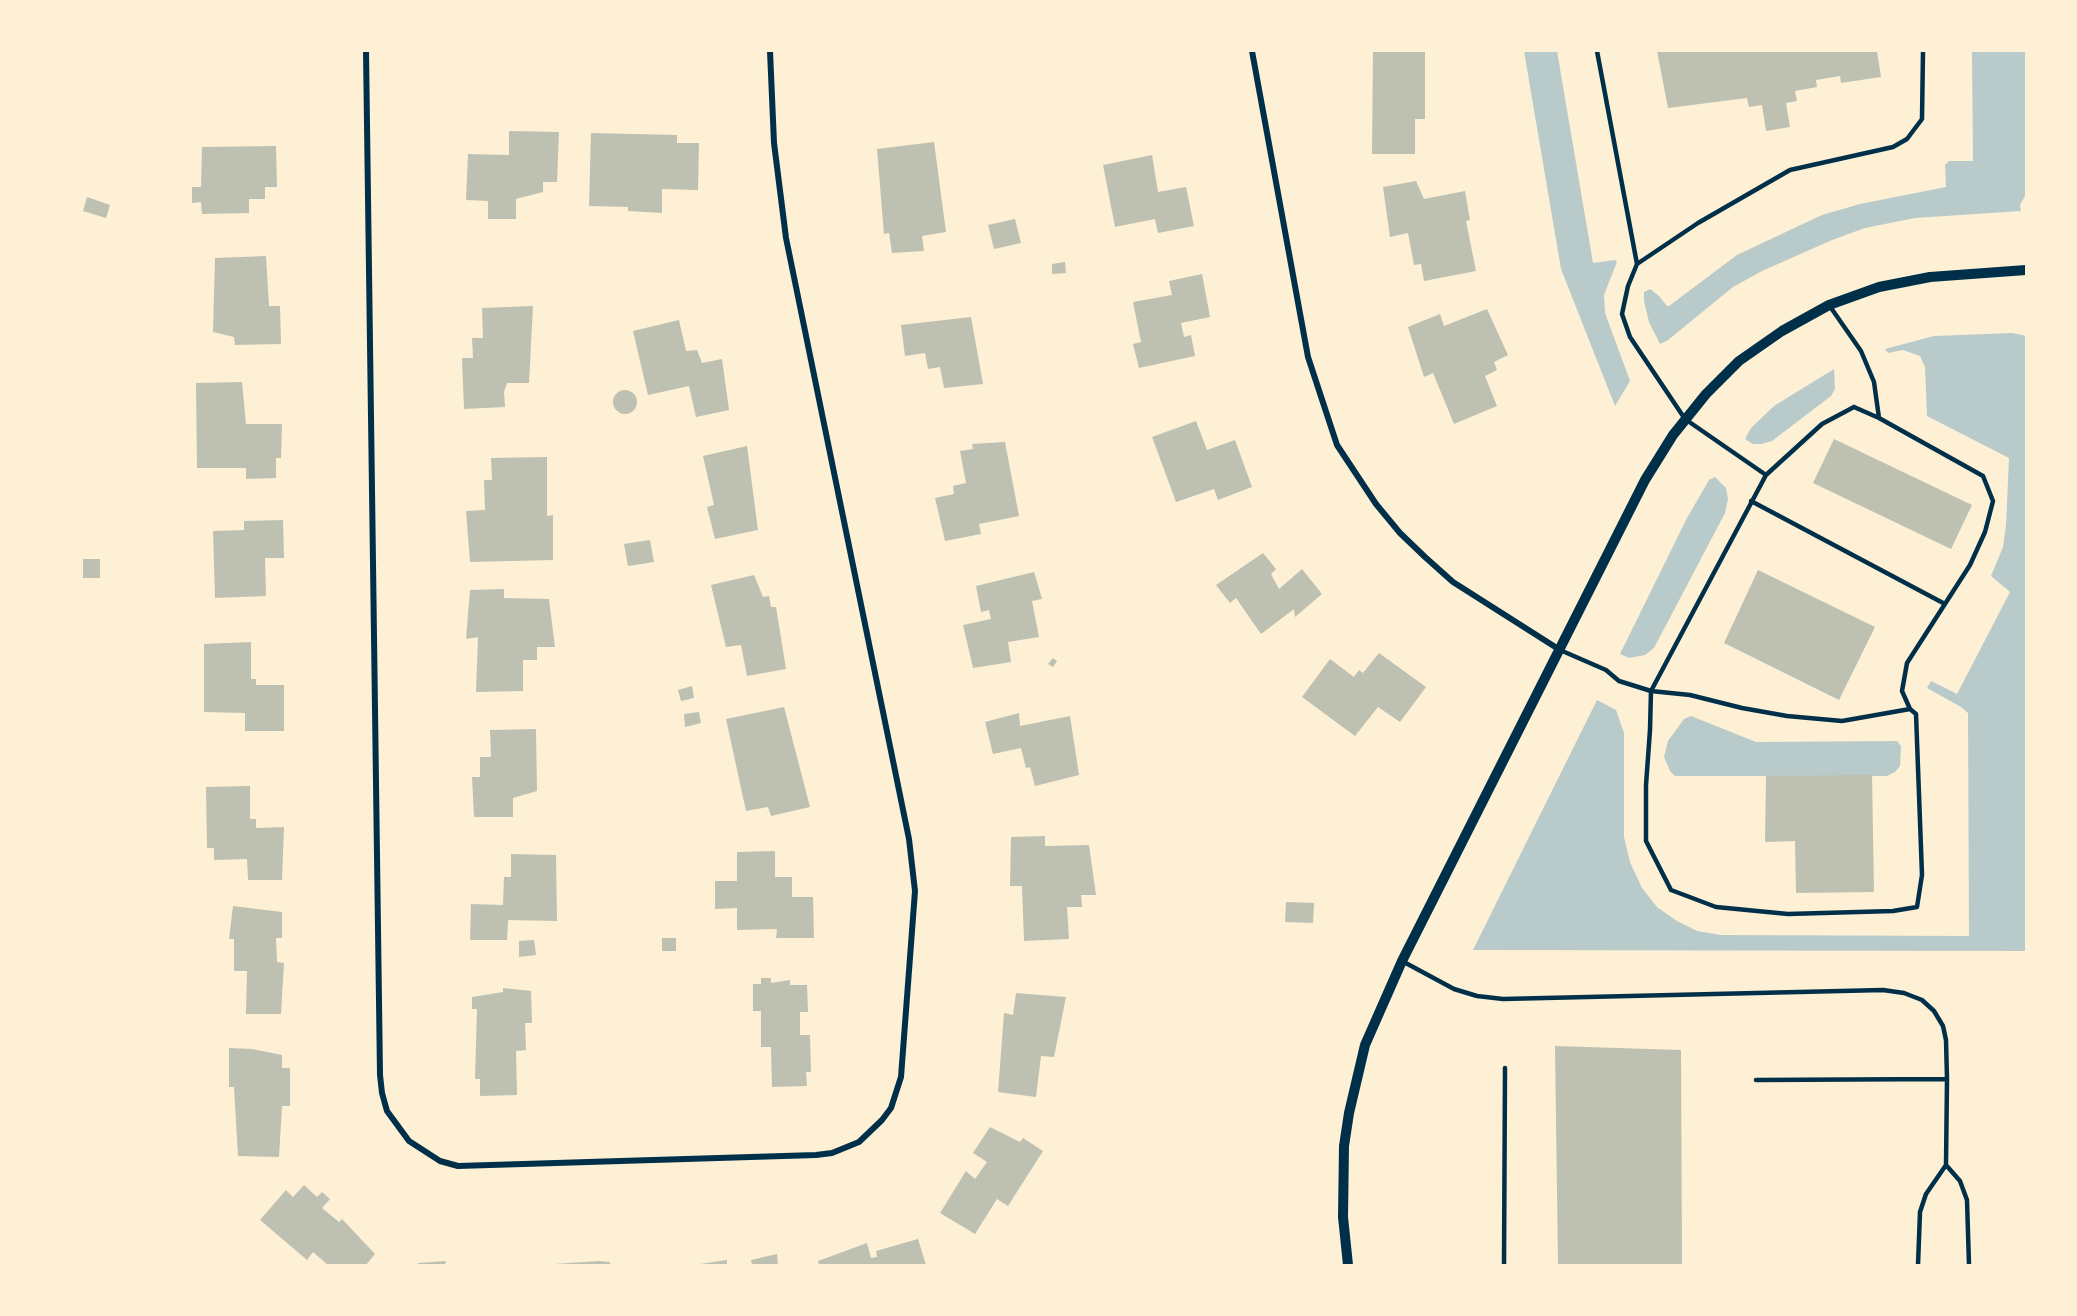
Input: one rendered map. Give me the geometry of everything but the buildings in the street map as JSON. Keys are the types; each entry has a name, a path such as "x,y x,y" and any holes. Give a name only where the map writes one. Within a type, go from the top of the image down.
{"street":[{"path":"366,51 380,1075 387,1111 409,1141 440,1161 458,1166 832,1153 859,1142 871,1131 891,1108 900,1077 912,954 915,891 909,839 786,238 774,143 770,51"},
{"path":"1252,51 1308,357 1337,445 1376,504 1400,533 1453,582 1560,650"},
{"path":"1348,1265 1342,1181 1349,1113 1365,1045 1402,961 1645,480 1672,435 1706,394 1739,361 1782,331 1829,305 1879,287 1930,277 2026,270"}],"lane":[{"path":"1598,51 1637,264 1628,286 1622,314 1630,337 1685,419 1766,475"},
{"path":"1637,264 1698,223 1790,170 1893,147 1907,139 1922,119 1923,51"},
{"path":"1829,305 1861,351 1874,382 1879,418"},
{"path":"1854,407 1879,418 1983,476 1993,501 1985,532 1975,554 1907,663 1902,691 1910,709 1916,714 1922,875 1917,907 1788,915 1716,907 1671,890 1646,842 1646,785 1651,691 1766,475 1822,424 1854,407"},
{"path":"1751,501 1945,604"},
{"path":"1560,650 1606,670 1619,681 1651,691 1690,695 1787,716 1842,721 1910,709"},
{"path":"1402,961 1454,989 1476,996 1503,999 1882,990 1904,993 1922,1000 1934,1011 1943,1026 1946,1040 1946,1165 1926,1194 1920,1212 1918,1265"},
{"path":"1504,1265 1505,1068"},
{"path":"1756,1080 1947,1079"},
{"path":"1946,1165 1960,1181 1967,1200 1969,1265"}],"shaded area":[{"path":"1524,51 1557,51 1593,263 1615,260 1617,262 1604,295 1605,313 1630,381 1615,406 1561,269"},
{"path":"1972,51 2026,51 2026,194 2020,205 2021,211 1915,218 1865,228 1832,240 1762,271 1733,287 1660,344 1649,322 1644,292 1650,289 1669,306 1737,255 1822,215 1860,204 1946,187 1945,165 1949,161 1973,161"},
{"path":"2012,333 2026,336 2026,951 1473,950 1597,700 1616,710 1624,733 1624,837 1630,862 1642,888 1657,907 1677,921 1697,931 1721,935 1969,936 1968,713 1927,688 1931,681 1957,694 2010,592 1991,576 2003,547 2009,458 1927,416 1925,367 1920,356 1903,350 1888,353 1885,349 1934,336"},
{"path":"1834,369 1835,389 1831,396 1772,441 1753,444 1745,439 1751,428 1774,406"},
{"path":"1715,477 1726,488 1728,499 1725,513 1654,648 1645,655 1629,658 1620,654 1687,518 1709,480"},
{"path":"1691,716 1756,742 1897,741 1901,746 1900,766 1887,776 1675,776 1670,771 1664,757 1668,741 1684,719"}]}
